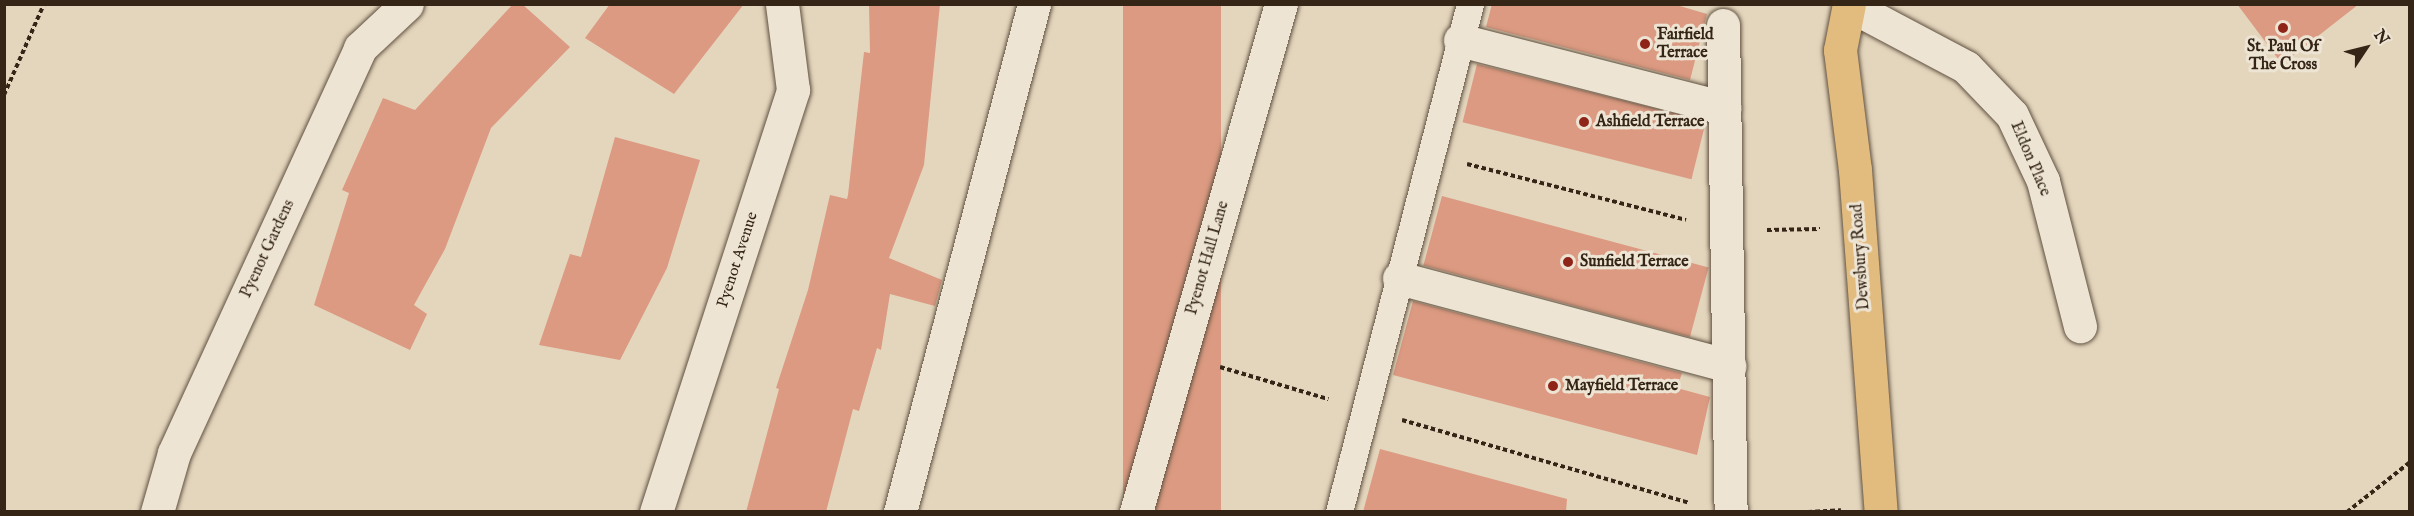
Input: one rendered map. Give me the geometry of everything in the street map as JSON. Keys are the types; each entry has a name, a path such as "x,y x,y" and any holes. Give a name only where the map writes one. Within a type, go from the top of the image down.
{"main road":[{"name":"Dewsbury Road","path":"1849,5 1840,50 1859,228 1881,512"}],"street":[{"name":"Pyenot Gardens","path":"157,512 174,453 360,48 407,4"},
{"name":"Pyenot Avenue","path":"656,512 793,90 782,4"},
{"path":"900,512 1034,4"},
{"name":"Pyenot Hall Lane","path":"1136,512 1281,4"},
{"name":"Eldon Place","path":"1849,5 1965,67 2012,115 2043,181 2080,326"},
{"path":"1722,25 1731,512"},
{"path":"1460,40 1724,108"},
{"path":"1399,278 1729,366"}],"lane":[{"path":"1339,512 1470,4"}],"path":[{"path":"4,95 44,4"},
{"path":"1431,155 1726,231 1859,228"},
{"path":"1180,356 1695,505"},
{"path":"2347,512 2409,462"}],"building":[{"path":"513,4 522,4 570,47 491,128 445,249 414,305 427,314 410,350 314,305 349,193 342,190 383,98 415,110"},
{"path":"610,4 744,4 674,94 585,38"},
{"path":"869,4 940,4 924,165 889,258 942,280 935,306 890,294 881,350 877,348 859,411 853,409 826,512 746,512 779,389 776,388 808,290 830,195 847,199 848,195 864,52 870,53"},
{"path":"1123,4 1221,4 1221,512 1123,512"},
{"name":"Fairfield Terrace","path":"1492,4 1673,4 1707,14 1690,80 1486,27"},
{"name":"St. Paul Of The Cross","path":"2237,4 2359,4 2282,64"},
{"name":"Ashfield Terrace","path":"1477,64 1706,121 1691,179 1462,122"},
{"path":"615,137 700,160 667,268 620,360 539,345 570,254 581,257"},
{"name":"Sunfield Terrace","path":"1442,196 1709,267 1690,337 1423,266"},
{"name":"Mayfield Terrace","path":"1413,301 1682,373 1677,388 1710,397 1697,455 1393,375"},
{"path":"1380,449 1567,499 1566,512 1363,512"}],"place":[{"name":"St. Paul Of The Cross","path":"2283,28"},
{"name":"Fairfield Terrace","path":"1645,44"},
{"name":"Ashfield Terrace","path":"1584,122"},
{"name":"Sunfield Terrace","path":"1568,262"},
{"name":"Mayfield Terrace","path":"1553,386"}]}
